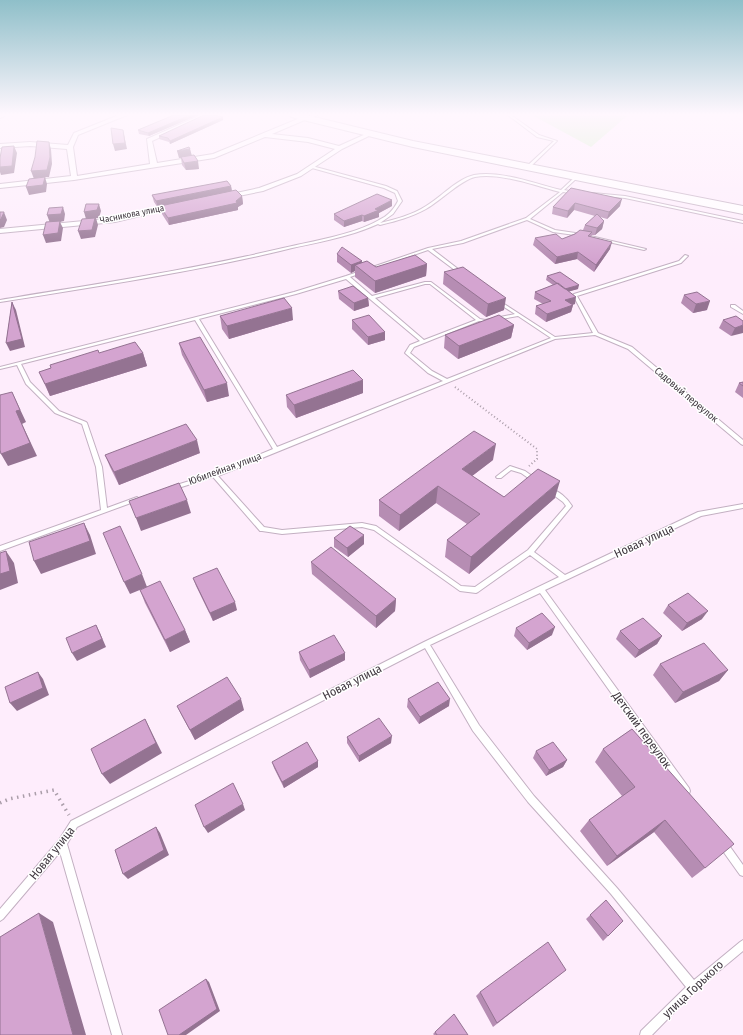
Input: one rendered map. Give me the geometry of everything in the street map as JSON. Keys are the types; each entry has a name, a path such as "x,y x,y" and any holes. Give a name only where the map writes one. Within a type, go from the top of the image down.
{"highway":[{"path":"510,163 743,210"}],"street":[{"path":"72,163 74,178"},
{"path":"0,186 74,178 170,163"},
{"path":"217,198 261,190 299,175 318,163"},
{"name":"Часникова улица","path":"0,231 115,220 187,204"}],"lane":[{"path":"528,167 532,163"},
{"path":"313,167 385,187 396,192 400,201 395,210 381,221 370,226"},
{"path":"0,301 185,270 254,256 389,222 425,209 474,176 503,178 561,192 576,193"},
{"path":"0,368 295,293 429,249 462,242 527,219 561,192 576,177"},
{"path":"590,194 625,197 743,222"},
{"path":"527,219 554,232 582,235 644,249"},
{"path":"429,249 466,277"},
{"path":"596,334 575,295 680,262 686,256"},
{"path":"347,277 422,342"},
{"path":"371,298 425,283 431,283 479,320 485,321 516,315"},
{"path":"491,296 516,315 554,338"},
{"path":"733,306 743,313"},
{"path":"196,318 276,450"},
{"path":"447,381 430,372 407,353 412,346 479,320"},
{"name":"Юбилейная улица","path":"162,491 214,474 276,450 554,338 596,334 630,348"},
{"name":"Садовый переулок","path":"630,348 743,443"},
{"path":"18,363 28,383 57,412 84,423 99,467 104,510"},
{"path":"214,474 262,529 282,532 362,525 376,528 460,588 476,590 530,552 569,506 565,500 523,472 510,468 499,477"},
{"path":"0,549 140,498"},
{"name":"Новая улица","path":"0,916 62,843 74,824 426,644 541,589 700,514 743,506"},
{"path":"530,552 565,578"},
{"name":"Детский переулок","path":"541,589 693,801"},
{"path":"426,644 476,728 512,775 531,799 614,891 693,987"},
{"path":"720,838 743,872"},
{"path":"62,843 117,1035"},
{"name":"улица Горького","path":"645,1035 693,987 743,945"}],"path":[{"path":"447,381 537,449 537,459 523,472"},
{"path":"0,803 8,799 54,790 74,824"}],"building":[{"path":"0,163 12,163 12,166 0,167"},
{"path":"33,163 49,163 47,170 31,171"},
{"path":"45,177 43,185 26,187 29,179"},
{"path":"227,181 231,186 156,201 152,195"},
{"path":"571,188 622,199 609,212 575,203 568,211 553,207"},
{"path":"236,190 242,196 236,201 237,203 168,218 160,206"},
{"path":"377,194 392,200 375,209 379,210 364,216 362,215 344,221 334,214"},
{"path":"86,204 99,204 97,210 84,212"},
{"path":"63,207 61,214 47,215 49,208"},
{"path":"0,212 4,212 0,220"},
{"path":"597,214 604,221 597,228 585,225"},
{"path":"95,218 92,230 78,231 82,219"},
{"path":"60,221 58,233 43,235 46,222"},
{"path":"580,230 592,232 588,236 612,242 596,265 578,252 557,257 535,238 556,234 562,239 575,234"},
{"path":"342,247 362,261 351,265 337,254"},
{"path":"415,255 427,264 375,281 355,265 367,261 376,267"},
{"path":"463,267 506,298 488,304 444,272"},
{"path":"560,272 579,285 565,289 547,276"},
{"path":"558,283 576,297 565,300 573,305 547,314 536,306 551,301 535,292"},
{"path":"353,286 368,298 354,303 338,291"},
{"path":"697,292 710,301 696,304 684,295"},
{"path":"284,298 292,308 227,326 220,316"},
{"path":"12,302 22,339 6,343"},
{"path":"369,315 385,332 368,337 352,320"},
{"path":"499,315 514,325 459,346 445,335"},
{"path":"736,316 743,321 743,325 735,328 723,320"},
{"path":"200,337 227,383 204,390 179,343"},
{"path":"135,342 143,353 45,384 39,372 51,368 50,365 98,350 99,353"},
{"path":"353,370 363,380 294,405 286,395"},
{"path":"12,392 20,410 16,411 30,443 1,454 0,395"},
{"path":"186,424 197,440 114,472 105,455"},
{"path":"474,431 496,444 462,469 504,497 538,469 560,481 471,557 447,540 480,514 438,486 400,515 379,500"},
{"path":"179,483 187,500 136,518 129,501"},
{"path":"84,523 90,541 34,561 29,542"},
{"path":"120,526 142,574 124,582 103,533"},
{"path":"350,526 364,535 347,548 334,538"},
{"path":"331,547 396,599 376,616 311,562"},
{"path":"6,551 10,571 0,574 0,553"},
{"path":"217,568 235,602 210,613 193,578"},
{"path":"160,581 185,630 165,640 140,590"},
{"path":"688,593 708,611 687,623 668,605"},
{"path":"542,613 555,627 529,643 516,628"},
{"path":"643,618 662,636 639,650 620,631"},
{"path":"96,625 102,639 72,653 66,638"},
{"path":"334,635 345,653 309,670 299,652"},
{"path":"704,643 728,670 683,692 660,664"},
{"path":"38,672 43,688 10,703 5,687"},
{"path":"227,677 241,699 190,730 177,706"},
{"path":"438,682 450,699 420,717 408,699"},
{"path":"379,718 392,736 359,756 347,737"},
{"path":"145,719 156,743 102,774 91,749"},
{"path":"632,729 734,844 705,868 665,820 617,856 589,820 635,787 603,749"},
{"path":"307,742 318,761 282,782 272,762"},
{"path":"553,742 567,760 549,770 536,751"},
{"path":"233,783 243,804 204,827 195,805"},
{"path":"156,827 164,850 123,874 115,850"},
{"path":"606,900 623,921 608,936 590,915"},
{"path":"39,913 73,1035 0,1035 0,937"},
{"path":"548,942 566,970 497,1023 480,992"},
{"path":"206,979 217,1009 179,1035 168,1035 159,1010"},
{"path":"454,1014 468,1035 437,1035 435,1032"}]}
